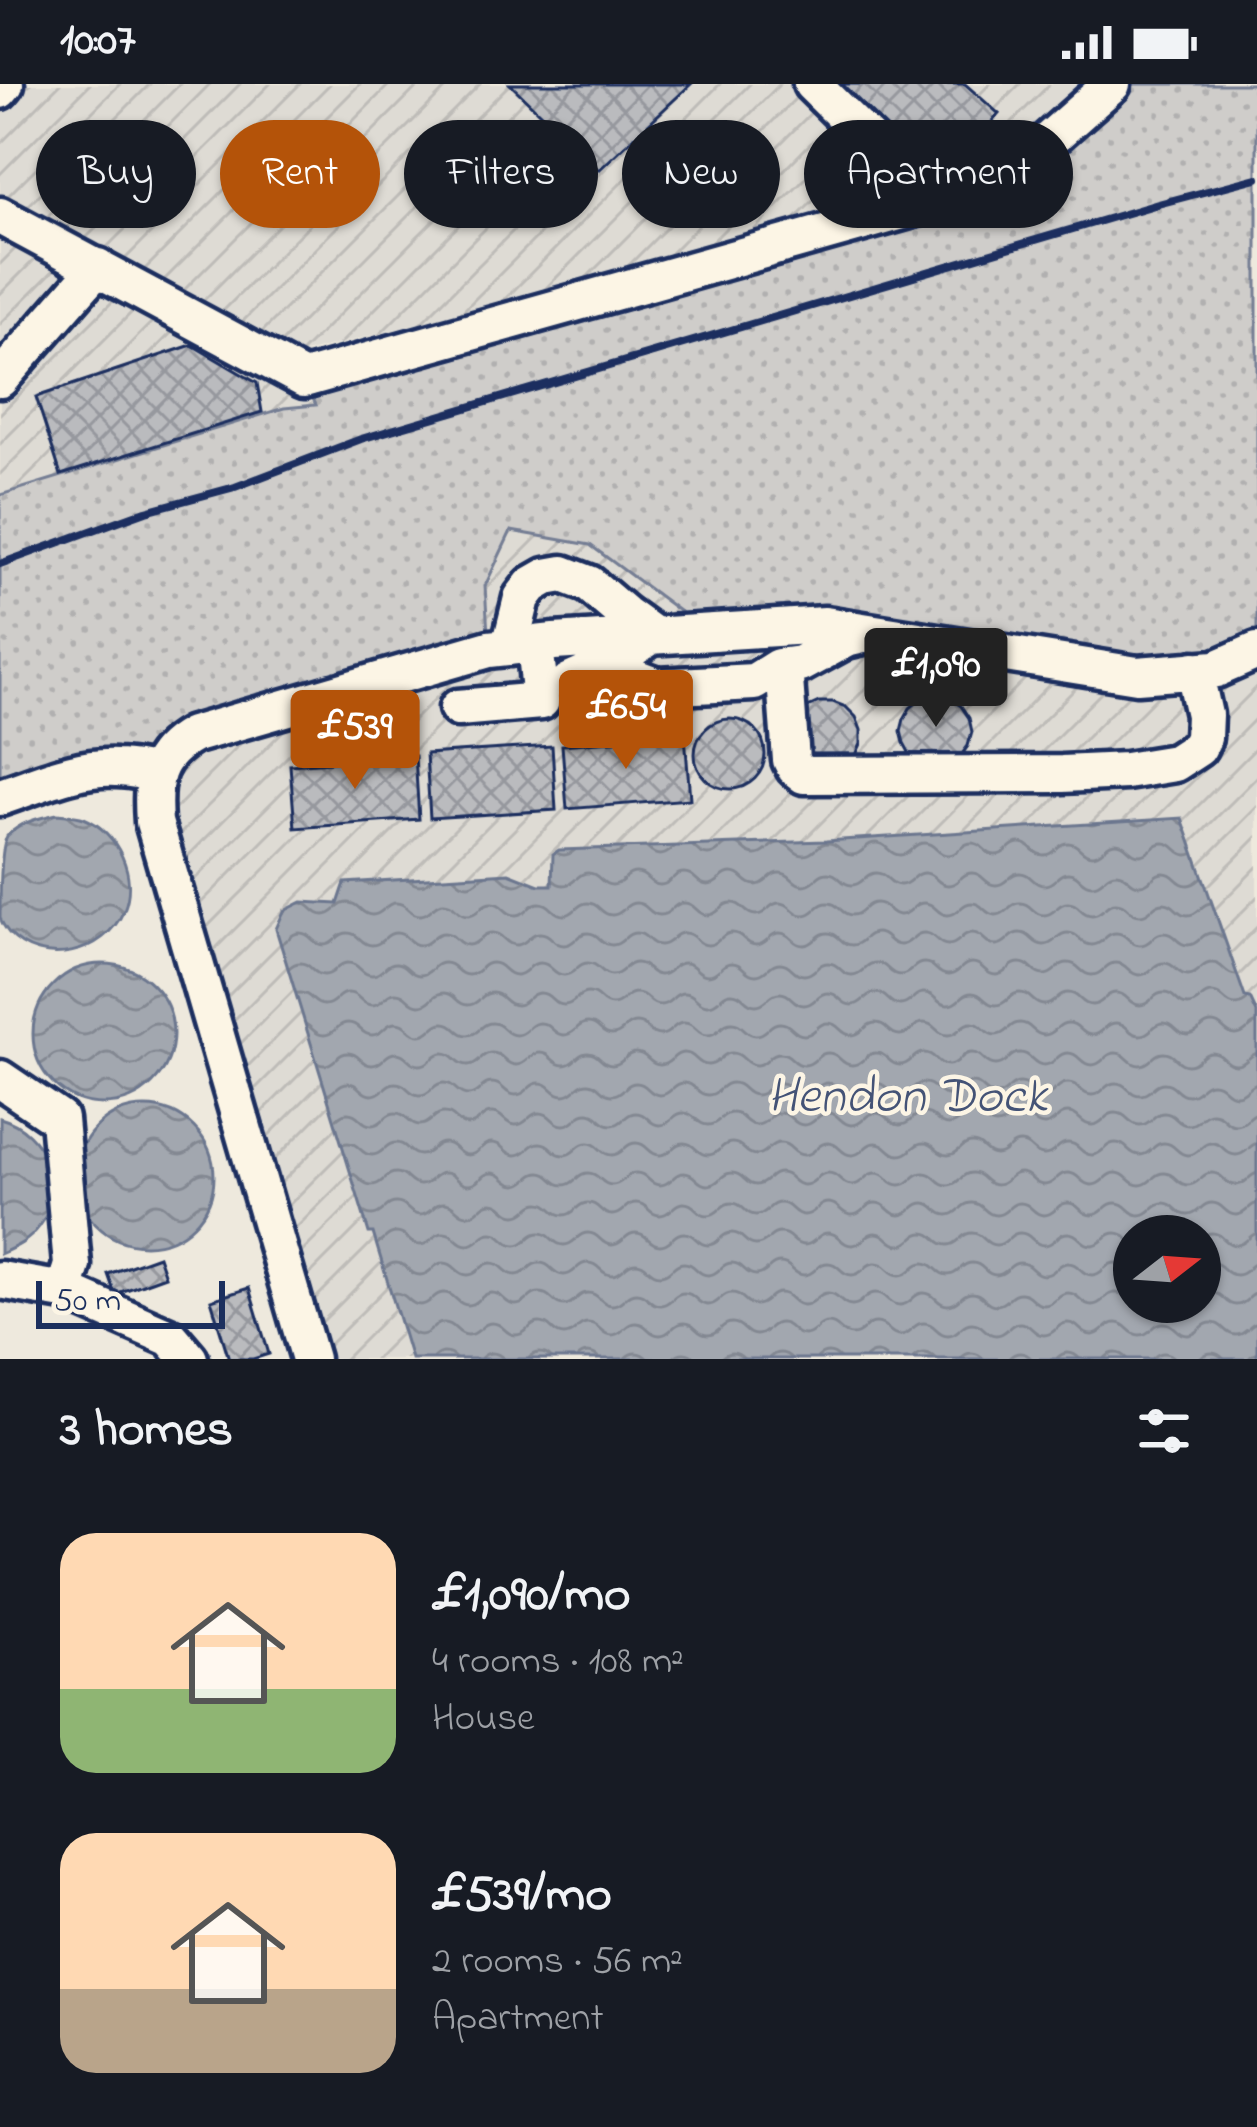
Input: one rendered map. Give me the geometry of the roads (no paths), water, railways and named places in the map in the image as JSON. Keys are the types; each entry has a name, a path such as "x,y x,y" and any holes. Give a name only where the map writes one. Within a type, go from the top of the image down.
{"street":[{"path":"812,84 849,120"},
{"path":"1071,120 1112,84"},
{"path":"0,216 304,379 848,228"},
{"path":"0,379 98,267"},
{"path":"538,667 522,598 546,577 562,574 590,584 653,635"},
{"path":"458,696 538,667 653,635 825,625 1137,674 1216,669 1257,651"},
{"path":"305,1357 154,822 155,773 174,745 192,735 466,656 631,676 656,666 752,659 781,667 813,659 846,639 874,633"},
{"path":"538,667 609,664 653,635"},
{"path":"781,667 790,760 804,775 1062,774 1175,763 1198,748 1203,738 1204,715 1194,670"},
{"path":"0,796 95,769 155,773"},
{"path":"0,1079 59,1119 72,1265 64,1291"},
{"path":"0,1280 64,1291 171,1338 189,1359"}],"water":[{"path":"57,814 84,818 107,834 122,856 128,897 103,938 88,947 54,953 22,944 9,933 1,919 0,900 7,836 24,824"},
{"name":"Hendon Dock","path":"1182,818 1245,997 1257,1013 1257,1359 411,1359 276,929 284,911 302,902 338,904 345,883 509,873 552,885 553,854 559,850 826,841"},
{"path":"103,964 130,969 153,984 168,1007 173,1034 168,1061 153,1084 130,1099 103,1104 76,1099 53,1084 38,1061 33,1034 38,1007 53,984 76,969"},
{"path":"145,1107 171,1113 193,1128 208,1150 214,1176 208,1202 193,1224 171,1239 145,1245 119,1239 97,1224 82,1202 76,1176 82,1150 97,1128 119,1113"},
{"path":"0,1118 16,1125 40,1148 51,1179 51,1196 35,1232 0,1254"}],"railway":[{"path":"0,564 146,511 235,487 361,439 1257,178"}]}
